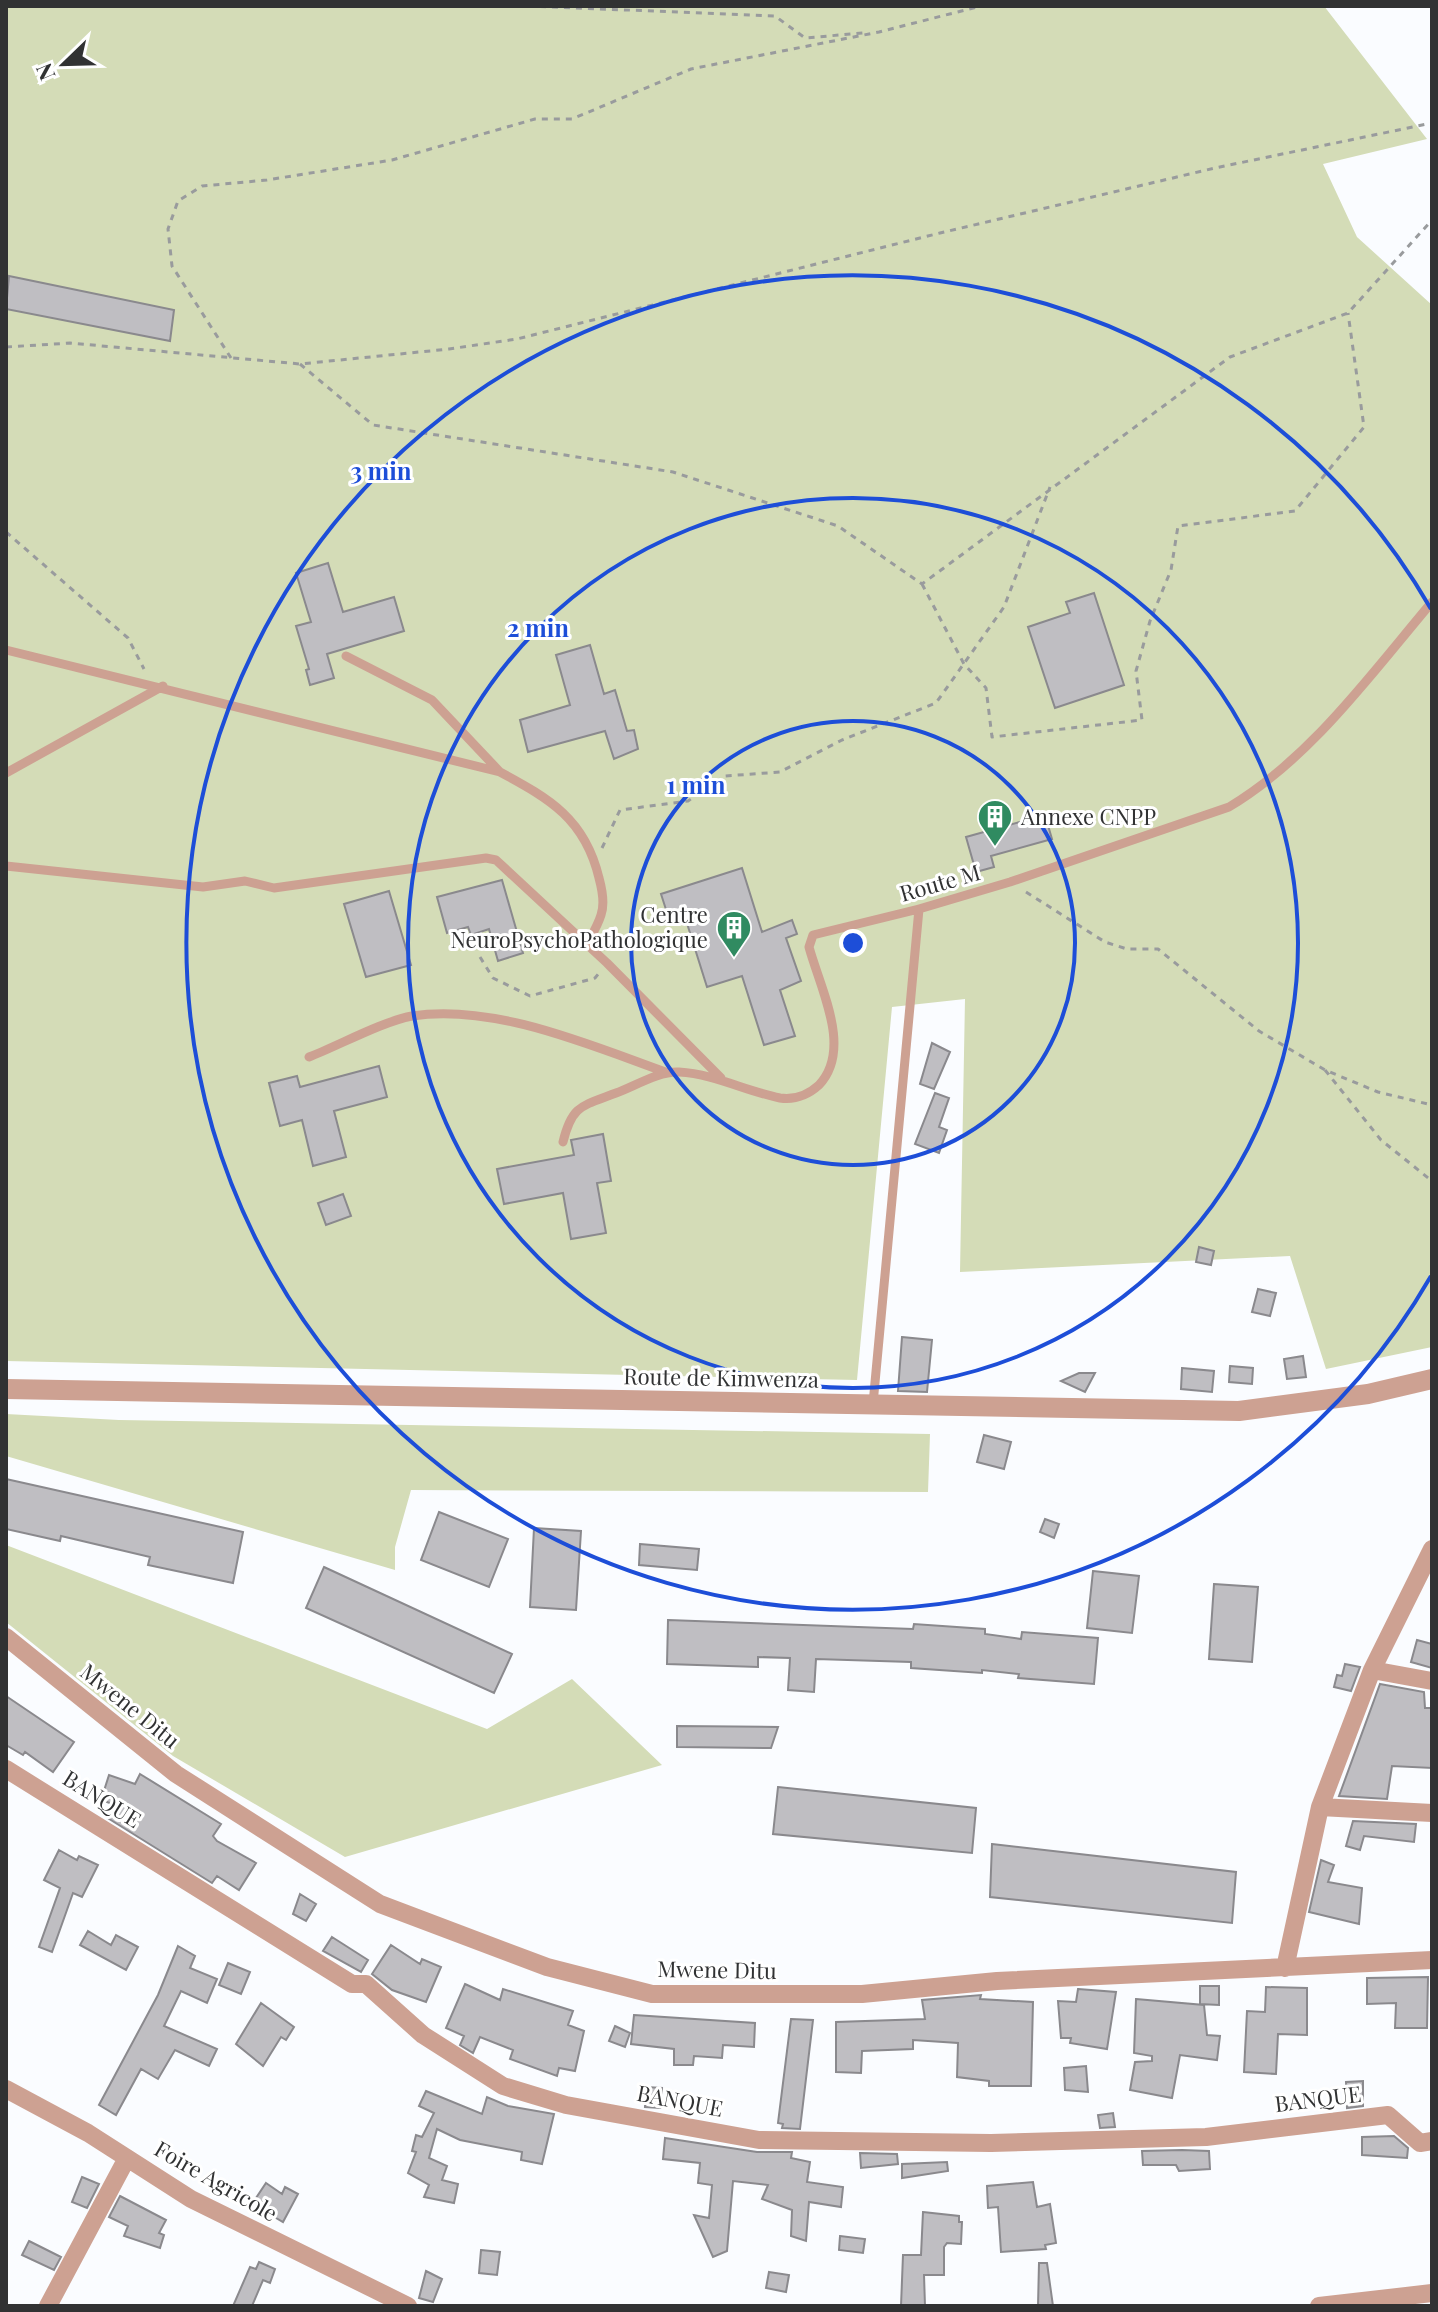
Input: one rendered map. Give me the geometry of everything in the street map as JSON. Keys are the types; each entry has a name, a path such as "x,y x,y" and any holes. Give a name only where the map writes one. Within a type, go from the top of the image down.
{"street":[{"name":"Route de Kimwenza","path":"6,1389 1239,1411 1368,1394 1432,1379"},
{"path":"1285,1968 1320,1807 1372,1670 1424,1589 1432,1549"},
{"name":"Mwene Ditu","path":"6,1637 176,1774 380,1904 547,1967 652,1994 862,1994 997,1981 1432,1960"},
{"path":"1372,1670 1432,1681"},
{"name":"BANQUE","path":"6,1769 352,1984 366,1984 423,2035 494,2081 566,2105 773,2141 991,2143 1206,2137 1388,2115 1420,2143 1432,2141"},
{"path":"1320,1807 1432,1813"},
{"name":"Foire Agricole","path":"6,2089 127,2158 191,2199 408,2306"},
{"path":"48,2306 127,2158"},
{"path":"1319,2306 1432,2293"}],"lane":[{"name":"Route M","path":"563,1142 569,1117 582,1106 668,1073 721,1078 781,1098 796,1098 812,1092 835,1061 836,1044 809,947 813,935 919,909 1010,882 1214,814 1252,793 1337,714 1432,602"},
{"path":"6,650 163,686 500,772 539,793 573,819 596,863 603,906 587,944"},
{"path":"346,656 432,700 500,772"},
{"path":"6,773 163,686"},
{"path":"6,866 203,887 245,881 274,888 486,858 505,868 587,944 721,1078"},
{"path":"873,1404 919,909"},
{"path":"309,1057 411,1017 465,1014 562,1035 668,1073"}],"path":[{"path":"528,6 775,16 805,38 879,32"},
{"path":"231,358 172,266 168,229 178,201 202,186 267,180 392,160 535,119 572,119 691,69 879,32 981,6"},
{"path":"6,347 70,343 300,364 517,339 955,229 1432,123"},
{"path":"922,584 1050,486 1230,357 1348,313 1432,220"},
{"path":"300,364 373,425 673,472 838,526 922,584 964,664 986,688 992,737 1142,720 1136,671 1150,621 1171,570 1178,526 1295,511 1364,427 1348,313"},
{"path":"596,863 620,810 688,801 725,776 780,772 842,740 936,703 1004,607 1050,486"},
{"path":"6,532 128,638 150,684"},
{"path":"1010,882 1105,942 1127,949 1158,949 1259,1031 1325,1070 1378,1092 1432,1105"},
{"path":"480,957 493,978 530,996 595,978 607,963"},
{"path":"1325,1070 1381,1140 1432,1181"}],"green space":[{"path":"6,6 1324,6 1427,139 1323,164 1357,237 1432,305 1432,1347 1326,1369 1290,1256 960,1272 965,999 892,1007 857,1380 6,1361"},
{"path":"6,1414 119,1420 930,1434 928,1492 411,1490 395,1547 395,1570 6,1456"},
{"path":"6,1545 487,1729 572,1679 662,1765 345,1857 173,1756 6,1622"}],"building":[{"path":"9,276 174,310 170,341 6,309"},
{"path":"328,563 343,612 394,597 404,631 327,654 334,678 310,685 306,670 309,669 296,626 311,622 296,573"},
{"path":"1094,593 1124,685 1055,708 1028,627 1070,613 1066,602"},
{"path":"590,645 604,694 615,690 627,731 634,730 638,749 614,759 605,731 528,752 520,720 570,705 556,655"},
{"name":"Annexe CNPP","path":"1045,815 1052,839 991,856 994,867 976,872 966,837"},
{"name":"Centre NeuroPsychoPathologique","path":"742,868 762,932 792,920 797,934 786,938 801,981 780,990 795,1036 764,1045 742,976 707,987 685,917 670,922 661,894"},
{"path":"502,880 523,953 498,961 489,929 471,935 468,927 447,933 437,897"},
{"path":"389,891 411,965 366,977 344,904"},
{"path":"932,1043 950,1052 934,1089 920,1084"},
{"path":"379,1066 387,1097 334,1111 346,1157 313,1166 302,1120 280,1126 269,1083 297,1076 300,1087"},
{"path":"935,1093 949,1098 939,1127 947,1130 939,1153 915,1144"},
{"path":"603,1134 611,1181 597,1183 606,1233 571,1239 563,1193 504,1204 497,1169 574,1155 571,1140"},
{"path":"343,1194 351,1216 326,1225 318,1203"},
{"path":"1199,1247 1214,1251 1211,1265 1196,1262"},
{"path":"1258,1289 1276,1293 1270,1316 1252,1312"},
{"path":"902,1337 932,1340 927,1392 898,1391"},
{"path":"1303,1356 1306,1377 1287,1379 1284,1359"},
{"path":"1230,1366 1253,1368 1252,1384 1229,1382"},
{"path":"1182,1368 1214,1371 1212,1392 1181,1389"},
{"path":"1079,1373 1095,1373 1085,1392 1061,1381"},
{"path":"984,1435 1011,1442 1004,1469 977,1462"},
{"path":"6,1479 243,1532 233,1583 148,1565 150,1557 61,1536 60,1541 6,1529"},
{"path":"439,1512 508,1539 489,1587 421,1560"},
{"path":"1045,1519 1059,1524 1054,1538 1040,1532"},
{"path":"534,1528 581,1531 576,1610 530,1607"},
{"path":"640,1544 699,1549 697,1570 639,1565"},
{"path":"324,1567 512,1654 494,1693 306,1608"},
{"path":"1093,1571 1139,1576 1132,1633 1087,1628"},
{"path":"1214,1584 1258,1587 1252,1662 1209,1659"},
{"path":"668,1620 913,1629 914,1624 985,1629 985,1634 1021,1639 1022,1632 1098,1638 1094,1684 1018,1678 1019,1674 982,1670 982,1673 911,1668 911,1662 816,1659 814,1692 788,1690 790,1658 758,1657 758,1667 667,1664"},
{"path":"1417,1640 1432,1644 1432,1668 1411,1662"},
{"path":"1345,1664 1360,1667 1351,1691 1334,1687 1337,1675 1342,1676"},
{"path":"1380,1684 1424,1692 1425,1708 1432,1708 1432,1768 1392,1766 1387,1799 1339,1796"},
{"path":"6,1696 74,1742 53,1772 25,1752 23,1755 6,1745"},
{"path":"677,1726 778,1727 771,1748 677,1747"},
{"path":"140,1774 221,1824 213,1836 217,1841 256,1863 239,1890 217,1876 212,1883 106,1817 113,1804 101,1800 109,1775 135,1784"},
{"path":"778,1787 976,1808 972,1853 773,1834"},
{"path":"1353,1821 1416,1824 1414,1842 1364,1836 1360,1850 1346,1846"},
{"path":"992,1844 1236,1872 1232,1923 990,1897"},
{"path":"59,1850 77,1860 79,1856 98,1865 82,1897 73,1893 52,1952 39,1947 60,1888 44,1880"},
{"path":"1321,1860 1334,1865 1328,1882 1362,1888 1359,1924 1309,1912"},
{"path":"300,1894 316,1904 306,1921 293,1914"},
{"path":"88,1931 111,1945 116,1935 138,1947 126,1970 80,1945"},
{"path":"332,1937 368,1960 361,1972 323,1951"},
{"path":"391,1945 420,1964 422,1959 441,1967 426,2002 392,1990 372,1974"},
{"path":"178,1946 195,1956 190,1968 217,1979 207,2003 181,1991 164,2026 217,2049 209,2066 175,2050 158,2079 141,2069 116,2115 99,2105 158,1995"},
{"path":"228,1963 250,1972 241,1994 219,1985"},
{"path":"1428,1977 1427,2028 1395,2028 1396,2003 1367,2004 1367,1978"},
{"path":"465,1984 500,2000 503,1989 573,2011 568,2025 584,2031 575,2071 559,2068 557,2076 510,2059 513,2050 480,2037 473,2053 460,2045 464,2036 446,2028"},
{"path":"1200,1986 1219,1986 1219,2005 1200,2004"},
{"path":"1266,1987 1307,1988 1307,2035 1278,2034 1276,2074 1244,2072 1247,2011 1265,2012"},
{"path":"1078,1989 1116,1992 1107,2049 1070,2043 1071,2038 1061,2038 1058,2001 1076,2002"},
{"path":"981,1995 980,1999 1033,2002 1031,2086 989,2086 989,2081 957,2077 958,2043 913,2040 913,2049 862,2051 861,2073 836,2072 836,2022 925,2019 922,2000"},
{"path":"1136,1999 1204,2005 1207,2035 1220,2036 1217,2060 1180,2055 1172,2098 1130,2090 1135,2062 1152,2061 1152,2056 1134,2053"},
{"path":"261,2003 294,2027 286,2040 281,2037 263,2066 236,2044"},
{"path":"634,2015 755,2023 754,2047 723,2045 722,2058 694,2056 693,2065 674,2065 674,2049 631,2044"},
{"path":"791,2019 813,2020 800,2129 782,2128 783,2124 778,2123"},
{"path":"615,2026 630,2033 625,2047 609,2041"},
{"path":"1086,2066 1088,2092 1065,2090 1064,2068"},
{"path":"1363,2081 1363,2106 1347,2108 1346,2082"},
{"path":"646,2087 662,2088 661,2108 645,2107"},
{"path":"426,2091 482,2114 487,2097 508,2106 554,2114 542,2164 521,2160 522,2152 460,2140 437,2129 429,2158 447,2166 442,2180 458,2184 454,2203 424,2197 429,2185 408,2173 416,2152 412,2151 416,2135 422,2137 434,2113 419,2106"},
{"path":"1113,2113 1115,2127 1100,2128 1098,2115"},
{"path":"1394,2136 1408,2148 1407,2158 1362,2155 1362,2137"},
{"path":"665,2138 757,2152 792,2152 791,2158 810,2162 807,2182 843,2187 841,2207 809,2202 806,2241 791,2236 792,2210 762,2199 768,2185 733,2181 727,2251 713,2257 694,2215 709,2218 712,2185 698,2183 700,2163 663,2159"},
{"path":"1142,2151 1209,2151 1210,2169 1179,2171 1176,2165 1143,2165"},
{"path":"860,2153 897,2154 898,2164 861,2168"},
{"path":"947,2162 948,2171 902,2178 902,2164"},
{"path":"82,2177 99,2184 87,2208 72,2202"},
{"path":"1033,2182 1037,2207 1050,2204 1056,2243 1045,2245 1046,2249 1001,2252 998,2207 988,2208 987,2186"},
{"path":"266,2183 282,2194 285,2187 298,2194 283,2222 271,2215 274,2210 256,2198"},
{"path":"120,2196 166,2220 159,2233 164,2235 160,2248 124,2236 128,2226 109,2217"},
{"path":"923,2212 959,2216 959,2222 962,2222 961,2244 947,2243 944,2247 944,2275 924,2275 925,2306 901,2306 903,2255 921,2255"},
{"path":"840,2236 865,2239 863,2253 839,2250"},
{"path":"29,2241 61,2257 54,2270 22,2255"},
{"path":"481,2250 500,2252 497,2275 479,2273"},
{"path":"259,2262 275,2269 270,2283 263,2280 252,2306 233,2306 250,2267 256,2269"},
{"path":"1039,2263 1047,2263 1053,2306 1038,2306"},
{"path":"426,2271 442,2279 433,2302 419,2298"},
{"path":"769,2272 789,2275 786,2292 766,2288"}],"place":[{"name":"Annexe CNPP","path":"995,848"},
{"name":"Centre NeuroPsychoPathologique","path":"734,959"}]}
